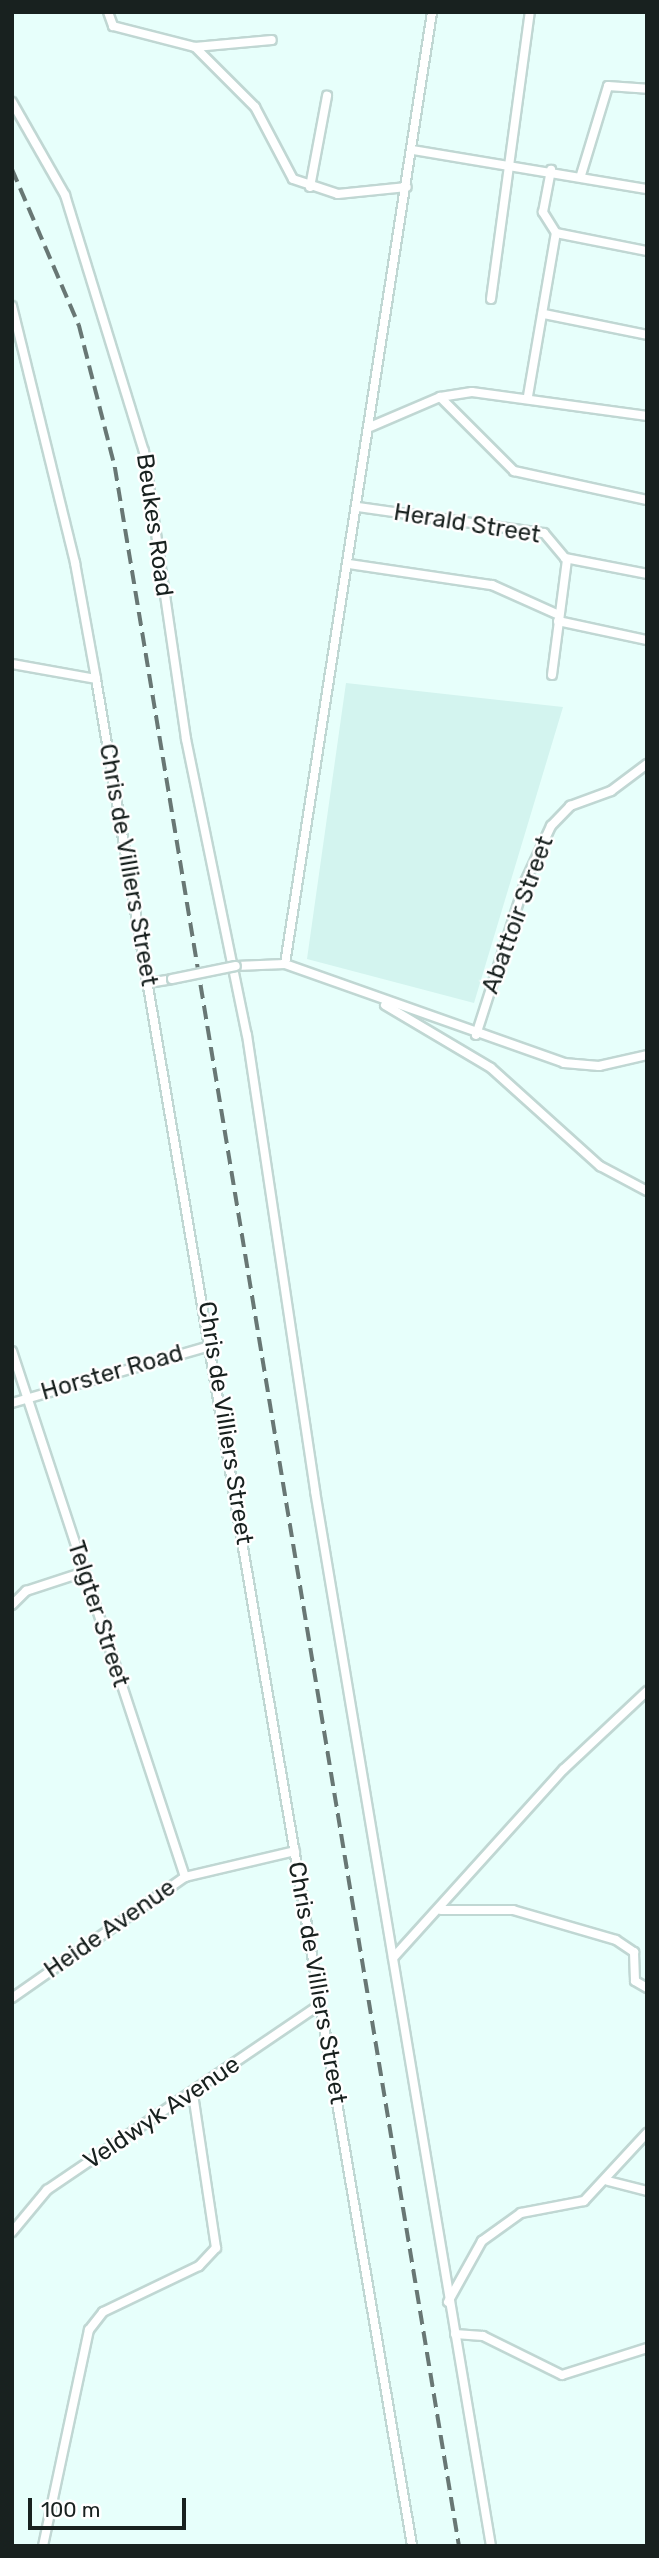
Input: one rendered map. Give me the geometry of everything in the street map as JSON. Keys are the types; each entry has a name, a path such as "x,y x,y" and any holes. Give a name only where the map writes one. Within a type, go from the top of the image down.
{"street":[{"path":"108,12 113,26 195,47 272,40"},
{"path":"285,964 358,507 432,12"},
{"path":"491,299 530,12"},
{"path":"195,47 255,107 290,176 310,187 338,194 407,187"},
{"path":"581,175 604,92 612,83 647,89"},
{"path":"310,187 327,96"},
{"name":"Beukes Road","path":"12,102 65,195 136,417 186,739 236,966 448,2302 491,2546"},
{"path":"413,150 509,162 647,189"},
{"path":"528,396 556,233 543,212 551,170"},
{"path":"556,233 647,251"},
{"name":"Chris de Villiers Street","path":"12,306 69,536 96,679 213,1345 412,2546"},
{"path":"544,314 647,335"},
{"path":"370,427 440,397 528,396 647,416"},
{"path":"440,397 514,471 647,499"},
{"name":"Herald Street","path":"358,507 544,533 567,559 647,574"},
{"path":"552,675 567,559"},
{"path":"349,564 492,585 558,618 647,640"},
{"path":"12,664 96,679"},
{"name":"Abattoir Street","path":"476,1035 525,882 551,826 570,806 611,791 647,764"},
{"path":"148,984 236,966 285,964 439,1023 578,1065 647,1055"},
{"path":"380,1000 491,1068 600,1166 647,1191"},
{"name":"Horster Road","path":"12,1404 213,1345"},
{"name":"Telgter Street","path":"12,1351 185,1877"},
{"path":"12,1605 26,1591 84,1572"},
{"path":"393,1958 441,1910 564,1769 647,1691"},
{"name":"Heide Avenue","path":"12,1998 185,1877 295,1851"},
{"path":"441,1910 513,1910 616,1940 634,1952 635,1981 647,1988"},
{"name":"Veldwyk Avenue","path":"12,2232 47,2190 193,2095 321,2004"},
{"path":"43,2546 89,2330 103,2312 199,2266 218,2243 193,2095"},
{"path":"448,2302 482,2241 521,2213 565,2209 608,2181 647,2133"},
{"path":"608,2181 647,2190"},
{"path":"455,2334 484,2336 562,2375 647,2348"}],"shaded area":[{"path":"346,683 563,707 474,1003 307,959"}],"railway":[{"path":"12,169 79,325 115,467 459,2546"}]}
